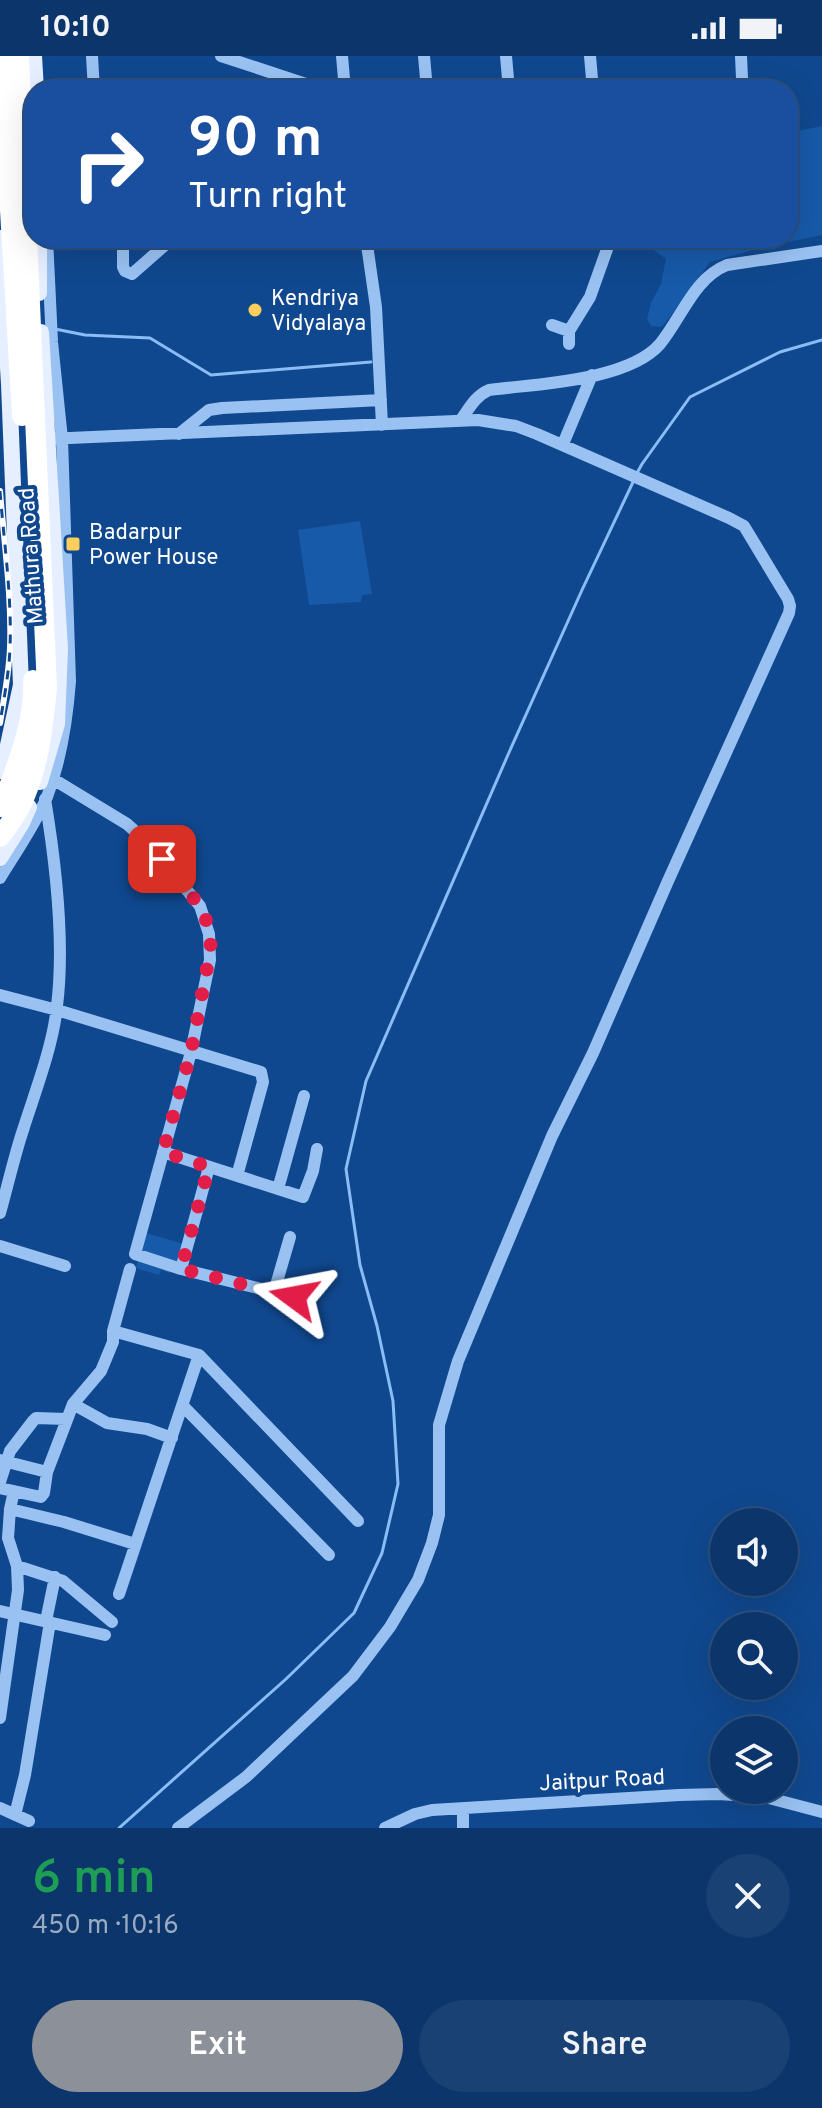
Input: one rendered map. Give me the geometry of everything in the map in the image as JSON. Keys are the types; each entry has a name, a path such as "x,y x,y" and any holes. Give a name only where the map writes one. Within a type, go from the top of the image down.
{"highway":[{"name":"Mathura Road","path":"0,807 25,740 34,690 1,56"},
{"name":"Mathura Road","path":"19,56 24,169"},
{"name":"Mathura Road","path":"0,837 21,807 36,765 47,688 28,248"}],"main road":[{"path":"34,56 35,80"},
{"name":"Mathura Road","path":"0,238 9,393 8,518 21,685 0,771"},
{"name":"Mathura Road","path":"0,858 47,780 57,724 60,649 58,522 54,439 45,394 46,329 40,248"},
{"path":"9,393 45,394"},
{"path":"8,518 58,522"}],"street":[{"path":"92,56 93,80"},
{"path":"221,56 294,80"},
{"path":"342,56 344,80"},
{"path":"424,56 426,80"},
{"path":"506,56 508,80"},
{"path":"590,56 592,80"},
{"path":"741,56 742,78"},
{"path":"47,248 46,329 54,439 478,420 516,426 744,526 790,606 593,1053 552,1136 458,1361 439,1425 439,1515 418,1580 390,1627 353,1676 246,1777 178,1828"},
{"path":"123,248 123,267 132,274 162,248"},
{"path":"367,248 376,307 382,425"},
{"path":"552,325 569,338 590,297 607,248"},
{"path":"460,421 475,400 489,390 592,375 635,362 658,345 702,282 714,270 727,265 822,251"},
{"path":"563,444 592,375"},
{"path":"179,434 209,410 381,400"},
{"path":"0,1213 38,1087 57,1010 61,967 55,866 45,801 47,780 138,833 200,906 206,920 211,947 191,1052 135,1254 181,1269 294,1297"},
{"path":"0,878 45,801"},
{"path":"0,995 261,1072 263,1082 237,1176"},
{"path":"278,1189 304,1096"},
{"path":"163,1152 302,1197 313,1171 317,1149"},
{"path":"181,1269 209,1167"},
{"path":"274,1292 290,1237"},
{"path":"0,1246 65,1266"},
{"path":"66,1419 34,1419 3,1461 0,1485 41,1497 44,1493 47,1472 66,1419 73,1404 101,1371 113,1342 113,1331 130,1269"},
{"path":"113,1331 199,1355 358,1521"},
{"path":"119,1594 199,1355"},
{"path":"73,1404 107,1423 147,1429 172,1438"},
{"path":"183,1406 329,1555"},
{"path":"3,1461 47,1472"},
{"path":"0,1718 18,1590 17,1566 8,1538 14,1491"},
{"path":"10,1509 135,1544"},
{"path":"17,1566 55,1577 112,1622"},
{"path":"15,1815 25,1775 55,1577"},
{"path":"0,1611 105,1635"},
{"name":"Jaitpur Road","path":"385,1828 432,1810 689,1794 765,1797 822,1812"},
{"name":"Jaitpur Road","path":"396,1828 432,1815 690,1800 767,1804 822,1820"},
{"path":"0,1808 29,1821"},
{"path":"463,1813 463,1828"}],"shaded area":[{"path":"822,126 822,235 798,240 798,131"},
{"path":"761,248 710,262 661,327 651,326 647,319 661,284 666,259 654,250"},
{"path":"360,521 372,594 362,595 361,602 309,605 298,530"},
{"path":"146,1233 191,1246 170,1273 161,1270 159,1275 136,1268"}],"waterway":[{"path":"55,329 85,335 150,338 211,375 371,362"},
{"path":"637,473 690,397 780,352 822,340"},
{"path":"119,1828 286,1679 354,1613 382,1553 398,1484 393,1401 360,1265 346,1169 366,1081 507,757 634,480"}],"railway":[{"path":"0,491 10,628 9,667 0,723"}],"place":[{"name":"Kendriya Vidyalaya","path":"255,310"},
{"name":"Badarpur Power House","path":"73,544"}],"route":[{"path":"162,859 200,906 211,947 191,1052 163,1152 209,1167 181,1269 294,1297"}]}
